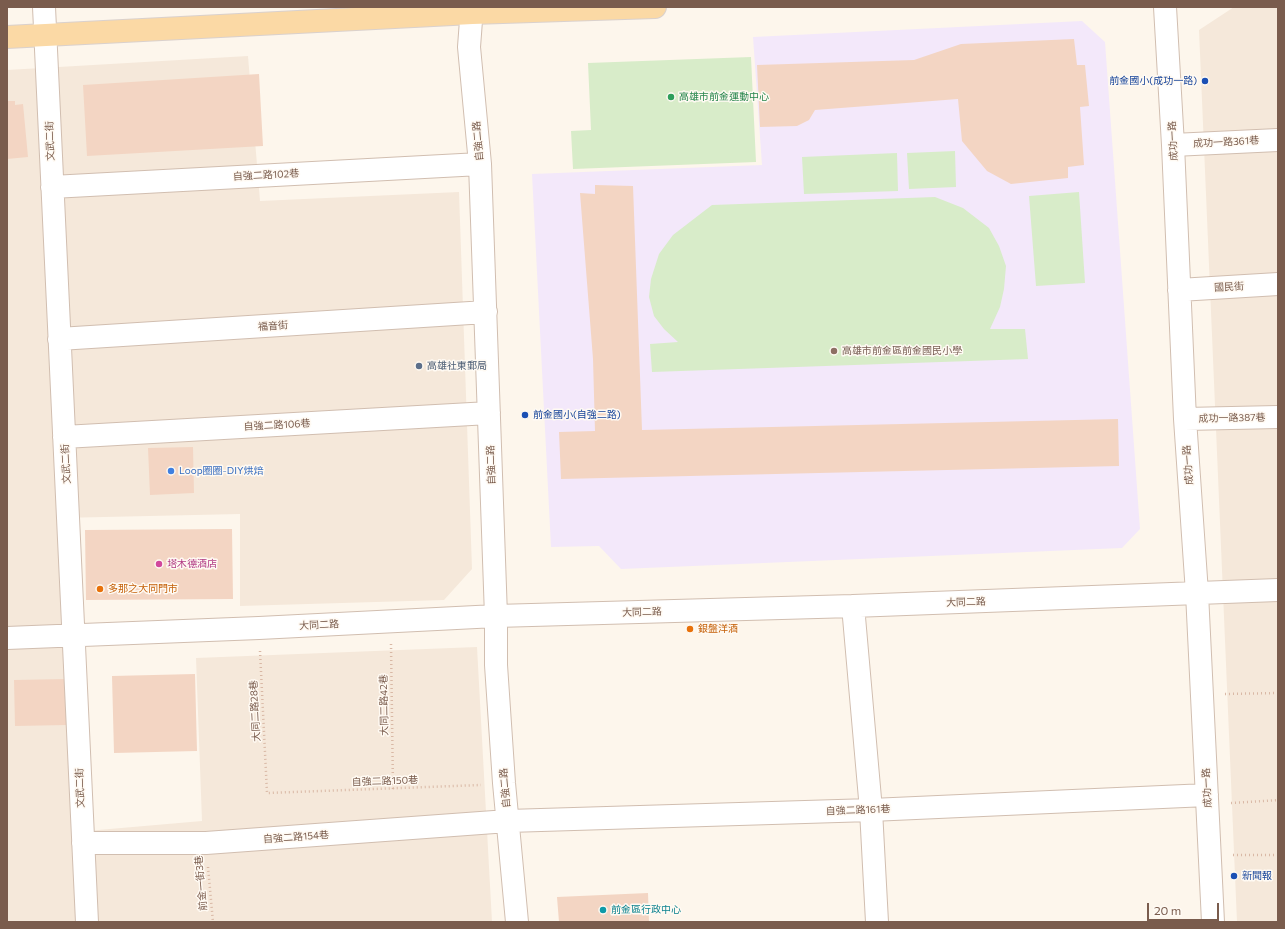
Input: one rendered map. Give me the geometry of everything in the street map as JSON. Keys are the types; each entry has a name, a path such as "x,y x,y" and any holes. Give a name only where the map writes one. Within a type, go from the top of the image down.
{"main road":[{"path":"7,37 46,36 472,10 655,7"}],"street":[{"name":"文武二街","path":"44,7 86,922"},
{"name":"成功一路","path":"1165,7 1173,145 1185,419 1197,593 1213,922"},
{"name":"自強二路","path":"472,10 469,48 480,164 496,616 496,665 504,783 517,922"},
{"name":"成功一路361巷","path":"1173,145 1278,140"},
{"name":"自強二路102巷","path":"52,187 480,164"},
{"name":"國民街","path":"1179,290 1278,284"},
{"name":"福音街","path":"59,339 486,312"},
{"name":"自強二路106巷","path":"64,437 489,413"},
{"name":"成功一路387巷","path":"1185,419 1278,417"},
{"name":"大同二路","path":"7,638 259,628 391,620 496,616 853,606 1278,590"},
{"path":"853,606 871,810 877,922"},
{"name":"自強二路161巷","path":"508,821 1207,799"},
{"name":"自強二路154巷","path":"82,843 206,843 508,821"}],"path":[{"name":"大同二路42巷","path":"391,620 393,789"},
{"name":"大同二路28巷","path":"259,628 267,793"},
{"path":"1202,695 1278,693"},
{"name":"自強二路150巷","path":"267,793 393,789 504,783"},
{"path":"1207,799 1278,800"},
{"name":"前金一街3巷","path":"206,843 213,922"},
{"path":"1210,856 1278,855"}],"shaded area":[{"path":"1234,7 1278,7 1278,922 1237,922 1199,30"},
{"name":"高雄市前金區前金國民小學","path":"1082,21 1105,42 1140,529 1122,548 621,569 599,546 551,547 532,174 762,165 753,37"},
{"path":"248,56 260,201 459,192 472,569 444,600 240,606 240,514 59,518 75,832 202,821 196,658 477,647 492,922 7,922 7,70"}],"green space":[{"name":"高雄市前金運動中心","path":"751,57 756,162 573,169 571,131 591,130 588,63"},
{"path":"955,151 956,187 909,189 907,153"},
{"path":"897,153 898,191 804,194 802,157"},
{"path":"1079,192 1085,283 1036,286 1029,196"},
{"path":"935,197 963,208 989,228 999,246 1006,266 1004,289 1000,307 990,329 1025,329 1028,359 652,372 650,344 678,342 664,329 654,316 649,297 651,279 659,254 673,235 712,205"}],"building":[{"path":"1074,39 1077,65 1085,65 1089,106 1080,107 1084,165 1068,167 1068,178 1011,184 987,171 962,141 958,99 815,110 809,120 797,126 760,127 757,65 914,60 961,44"},
{"path":"259,74 263,146 87,156 83,85"},
{"path":"7,101 15,101 15,105 23,104 28,157 7,159"},
{"path":"595,185 633,186 642,430 1118,419 1119,466 561,479 559,432 595,431 593,359 580,193 595,194"},
{"name":"Loop圈圈-DIY烘焙","path":"193,447 194,493 150,495 148,448"},
{"name":"塔木德酒店","path":"232,529 233,599 86,600 85,530"},
{"path":"195,674 197,751 114,753 112,676"},
{"path":"66,679 67,725 15,726 14,680"},
{"name":"前金區行政中心","path":"648,893 649,922 559,922 557,897"}],"place":[{"name":"前金國小(成功一路)","path":"1205,81"},
{"name":"高雄市前金運動中心","path":"671,97"},
{"name":"高雄市前金區前金國民小學","path":"834,351"},
{"name":"高雄社東郵局","path":"419,366"},
{"name":"前金國小(自強二路)","path":"525,415"},
{"name":"Loop圈圈-DIY烘焙","path":"171,471"},
{"name":"塔木德酒店","path":"159,564"},
{"name":"多那之大同門市","path":"100,589"},
{"name":"銀盤洋酒","path":"690,629"},
{"name":"新聞報","path":"1234,876"},
{"name":"前金區行政中心","path":"603,910"}]}
